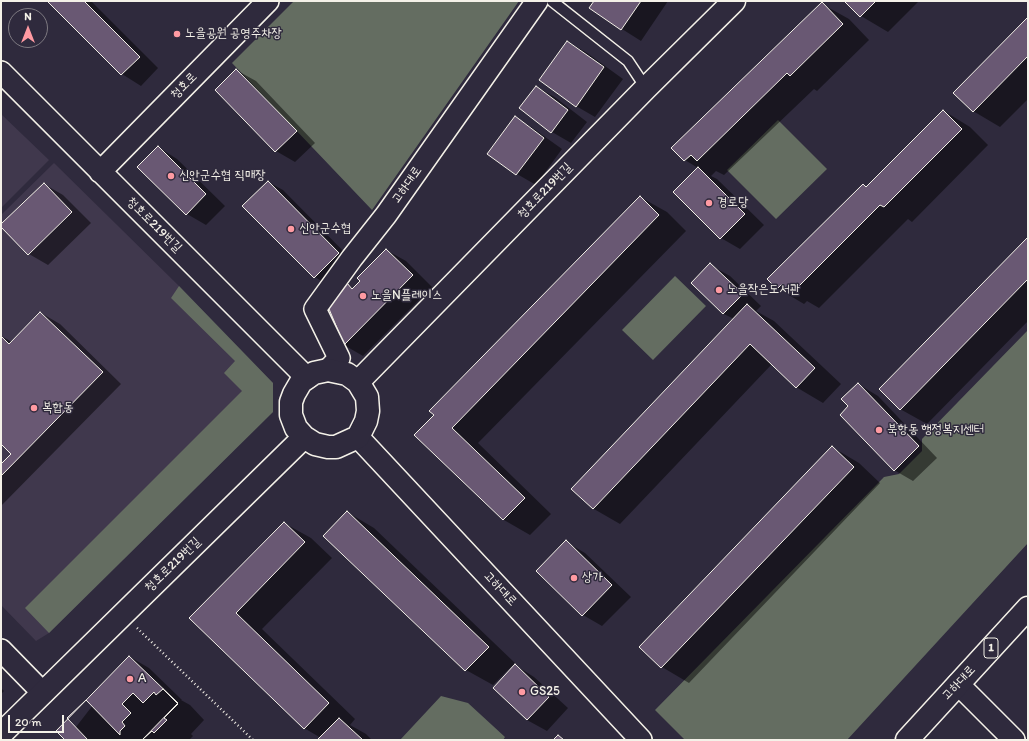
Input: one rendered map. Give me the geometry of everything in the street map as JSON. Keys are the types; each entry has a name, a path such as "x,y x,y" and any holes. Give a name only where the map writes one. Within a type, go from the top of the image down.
{"street":[{"name":"청호로","path":"100,172 268,1"},
{"name":"고하대로","path":"328,370 340,358 315,310 352,258 386,215 537,1"},
{"name":"청호로219번길","path":"358,382 646,88 734,1"},
{"name":"청호로219번길","path":"1,72 307,378"},
{"path":"328,370 347,374 358,382 367,398 368,411 366,421 358,437 336,447 315,444 304,437 296,428 291,415 291,402 301,382 314,373 328,370"},
{"name":"청호로219번길","path":"1,734 304,437"},
{"name":"고하대로","path":"358,437 641,740"},
{"name":"고하대로","path":"907,740 1028,608"},
{"path":"1,650 43,693"},
{"path":"958,684 1014,740"}],"lane":[{"path":"552,1 628,61 646,88"}],"path":[{"path":"124,614 253,740"}],"shaded area":[{"path":"1,114 49,160 1,208"},
{"path":"54,163 179,286 273,383 273,412 49,633 36,641 1,605 1,215"}],"green space":[{"path":"294,1 519,1 372,210 232,63"},
{"path":"778,120 827,169 776,219 727,170"},
{"path":"675,276 706,306 653,360 622,330"},
{"path":"179,286 273,383 273,412 49,633 25,608 242,391 224,373 235,361 171,298"},
{"path":"1028,330 1028,543 847,740 685,740 655,710 884,477 899,474 922,451 922,439"},
{"path":"441,696 468,703 505,737 503,740 400,740"}],"building":[{"path":"47,1 84,1 140,57 121,75"},
{"path":"594,1 641,1 621,30 589,8"},
{"path":"844,1 876,1 860,17"},
{"path":"822,2 843,24 790,76 787,73 697,161 691,155 684,161 671,148"},
{"path":"1028,17 1028,56 973,112 953,93"},
{"path":"567,41 604,67 576,107 539,80"},
{"path":"236,69 297,131 275,152 215,90"},
{"path":"536,86 568,110 551,133 519,108"},
{"path":"943,110 962,129 884,207 880,205 792,293 782,284 777,289 767,279 863,184 866,187"},
{"path":"515,116 544,138 516,175 487,154"},
{"path":"158,146 206,194 186,215 137,167"},
{"name":"경로당","path":"698,167 745,214 720,239 673,192"},
{"name":"신안군수협","path":"268,181 339,253 314,278 242,206"},
{"path":"44,183 72,212 28,255 1,227 1,224"},
{"path":"640,196 659,215 452,428 525,498 503,520 414,435 434,415 429,411"},
{"path":"1028,237 1028,279 900,410 879,389"},
{"name":"노을N플레이스","path":"386,249 413,275 344,345 327,304 347,283 352,289 360,281 357,278"},
{"path":"710,263 743,294 723,314 691,283"},
{"path":"747,304 815,368 796,388 750,344 593,509 571,489"},
{"name":"복합동","path":"40,312 103,372 1,476 1,464 11,454 1,444 1,336 9,344"},
{"name":"북항동 행정복지센터","path":"858,383 919,446 894,471 840,415 848,406 841,399"},
{"path":"832,446 854,467 661,668 639,647"},
{"path":"347,511 489,647 465,671 323,536"},
{"path":"284,522 305,542 236,613 329,703 304,729 189,618"},
{"name":"상가","path":"566,540 612,585 582,616 536,571"},
{"name":"A","path":"129,656 178,703 142,740 65,740 56,731"},
{"path":"515,664 549,697 527,720 493,688"},
{"path":"163,689 178,704 164,718 167,720 154,733 152,731 142,740 88,740 67,718 86,700 120,735 120,731 125,726 122,722 131,713 122,704 133,693 143,703 154,692 156,695"},
{"path":"339,718 363,740 317,740"},
{"path":"558,735 564,740 553,740"}],"place":[{"name":"노을공원 공영주차장","path":"177,34"},
{"name":"신안군수협 직매장","path":"171,176"},
{"name":"경로당","path":"709,203"},
{"name":"신안군수협","path":"291,229"},
{"name":"노을작은도서관","path":"719,290"},
{"name":"노을N플레이스","path":"363,296"},
{"name":"복합동","path":"34,408"},
{"name":"북항동 행정복지센터","path":"879,430"},
{"name":"상가","path":"574,578"},
{"name":"A","path":"130,679"},
{"name":"GS25","path":"522,692"}]}
